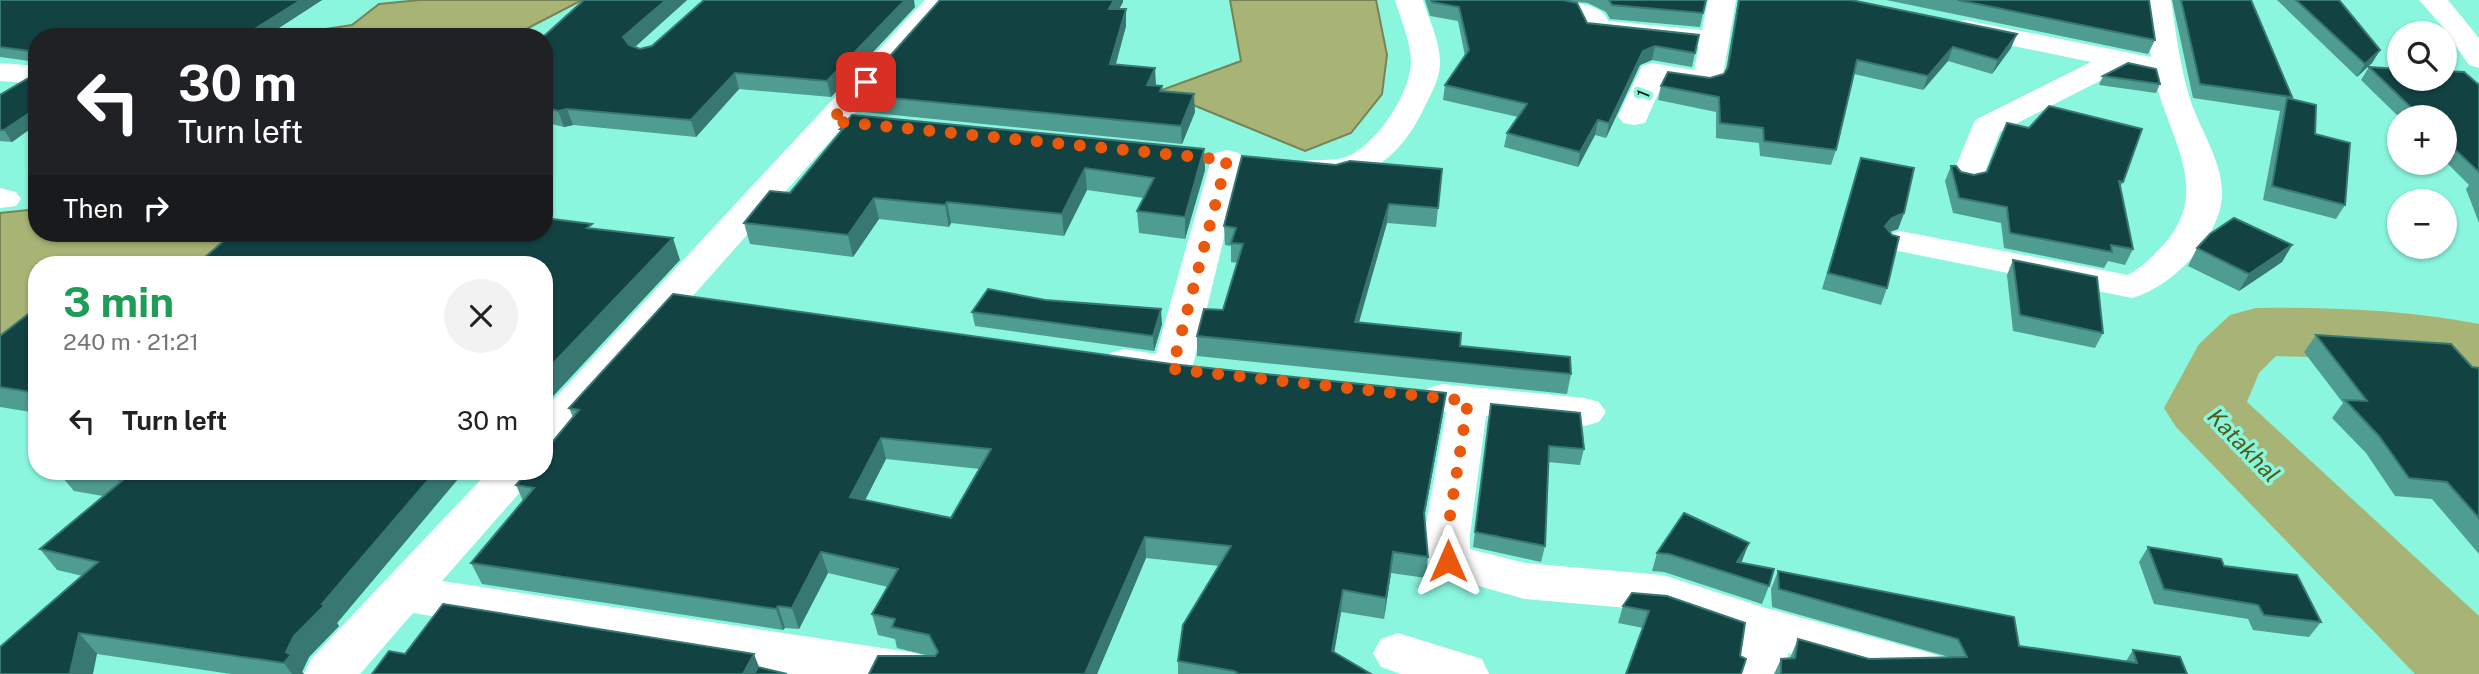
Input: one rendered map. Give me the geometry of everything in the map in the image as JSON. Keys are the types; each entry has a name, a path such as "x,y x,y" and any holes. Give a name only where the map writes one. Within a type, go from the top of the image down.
{"street":[{"path":"553,427 940,0"},
{"path":"1172,369 1244,162 1335,172 1375,157 1396,135 1423,80 1425,58 1409,0"},
{"path":"1544,0 1585,7 1594,16 1595,28 1714,40 1722,0"},
{"path":"1899,242 2133,287 2148,281 2190,238 2200,221 2207,198 2203,170 2181,119 2168,69 2157,0"},
{"path":"2433,0 2452,20 2479,59"},
{"path":"1944,23 2168,69"},
{"name":"1","path":"1634,116 1652,72 1707,81 1714,40"},
{"path":"1968,178 1986,127 2120,59"},
{"path":"0,72 28,74"},
{"path":"831,121 926,130"},
{"path":"668,299 709,305"},
{"path":"1090,358 1212,373"},
{"path":"1401,394 1586,412"},
{"path":"1468,401 1447,535 1448,561 1525,581 1663,593 1766,627 1930,674"},
{"path":"329,674 506,480"},
{"path":"403,593 884,672"},
{"path":"1761,674 1766,627"},
{"path":"1398,653 1464,674"}],"shaded area":[{"path":"420,0 582,0 528,28 332,28 352,25 379,4"},
{"path":"1230,0 1376,0 1387,55 1382,94 1351,133 1305,151 1159,91 1241,61"},
{"path":"28,210 28,242 268,242 255,256 28,256 28,350 0,372 0,213"}],"building":[{"path":"0,0 301,0 256,28 28,28 28,51 0,47"},
{"path":"584,0 666,0 623,37 629,45 640,49 652,46 704,0 905,0 827,81 735,73 691,120 553,110 553,28"},
{"path":"940,0 1114,0 1109,9 1126,9 1110,64 1155,68 1147,85 1162,86 1160,91 1194,94 1181,126 861,95 866,83"},
{"path":"1431,0 1563,0 1577,3 1587,23 1699,35 1695,53 1655,46 1643,51 1609,123 1598,120 1580,152 1507,133 1527,104 1445,85 1469,50 1459,7"},
{"path":"1609,0 1706,0 1703,13 1612,5"},
{"path":"1739,0 1851,0 2017,34 1998,60 1953,47 1928,76 1857,60 1836,150 1764,141 1763,128 1720,123 1719,97 1661,86 1668,72 1710,78 1724,74 1728,67"},
{"path":"1958,0 2149,0 2155,40"},
{"path":"2181,0 2251,0 2292,97 2200,84"},
{"path":"2296,0 2339,0 2380,50 2365,64"},
{"path":"2128,63 2156,69 2160,84 2103,76"},
{"path":"2369,67 2387,68 2387,84"},
{"path":"2457,72 2464,72 2479,85 2479,172 2457,151 2457,105 2409,105 2394,91 2457,91"},
{"path":"28,78 28,114 4,130 0,130 0,95"},
{"path":"2287,98 2316,105 2315,134 2350,143 2345,205 2272,186"},
{"path":"2049,106 2142,129 2123,182 2119,181 2133,249 2111,245 2112,252 2010,233 2007,207 1959,198 1951,166 1974,175 1987,172 2007,123 2029,128"},
{"path":"852,115 1204,149 1185,217 1137,211 1154,178 1085,168 1062,214 947,202 945,205 874,198 848,235 744,223 770,191 790,193"},
{"path":"1242,156 1336,165 1350,161 1442,169 1438,208 1389,204 1355,322 1461,333 1460,346 1570,357 1571,374 1197,336 1204,309 1223,310 1243,244 1231,243 1236,228 1224,226"},
{"path":"1861,158 1914,168 1904,213 1892,218 1885,226 1892,235 1899,237 1887,288 1828,273"},
{"path":"2234,218 2292,245 2249,274 2197,248 2210,234"},
{"path":"553,219 592,224 587,228 673,238 553,364 553,256 206,256 223,242 553,242"},
{"path":"2013,260 2097,277 2103,333 2020,315"},
{"path":"988,289 1045,300 1161,309 1153,336 972,312"},
{"path":"673,294 1171,364 1446,393 1424,513 1428,557 1393,552 1386,598 1343,590 1332,651 1371,674 1239,674 1178,661 1183,625 1231,546 1145,537 1085,674 869,674 878,656 935,656 938,652 929,635 892,627 895,619 872,614 898,569 821,552 792,608 778,606 776,609 471,563 534,488 516,485 520,480 553,480 553,441 579,410 569,408","holes":["881,438 991,449 951,518 850,497"]},
{"path":"28,314 28,392 0,387 0,336"},
{"path":"2316,335 2451,344 2472,367 2479,368 2479,518 2447,482 2409,478 2379,436 2345,400 2367,401"},
{"path":"1491,404 1580,413 1584,449 1549,446 1545,546 1475,532"},
{"path":"123,480 428,480 322,604 325,605 294,636 286,652 291,655 284,663 79,633 70,673 75,674 0,674 0,647 98,562 40,549"},
{"path":"1684,513 1749,543 1737,562 1774,569 1769,586 1669,554 1657,553"},
{"path":"2148,547 2221,559 2224,566 2297,575 2321,622 2264,615 2258,605 2164,589"},
{"path":"1778,571 2014,617 2019,646 2137,663 2133,650 2180,657 2187,674 1781,674 1781,659 1795,658 1798,639 1869,659 1967,657 1958,639 1779,589"},
{"path":"1632,593 1667,596 1745,623 1740,656 1746,659 1741,674 1626,674 1649,611 1623,606"},
{"path":"443,604 754,654 743,674 372,674 389,651 405,654"},
{"path":"758,667 787,674 754,674"}],"waterway":[{"name":"Katakhal","path":"2477,674 2204,408 2226,362 2256,332 2368,334 2423,339 2479,349"}],"route":[{"path":"866,82 831,121 1227,160 1172,369 1468,401 1447,535 1448,561"}]}
